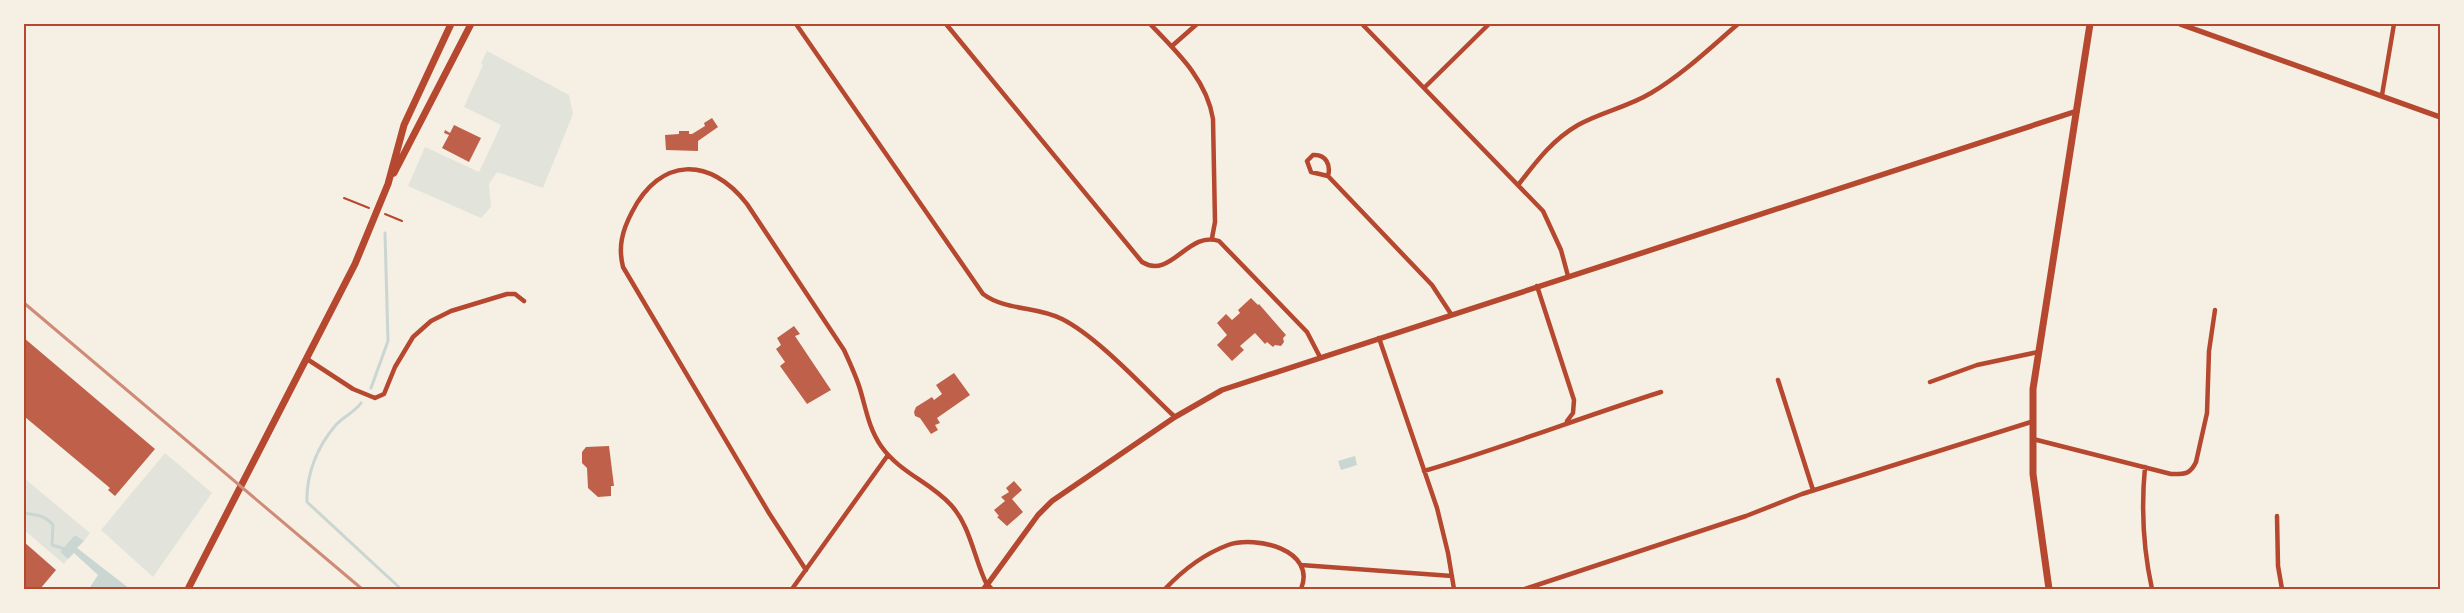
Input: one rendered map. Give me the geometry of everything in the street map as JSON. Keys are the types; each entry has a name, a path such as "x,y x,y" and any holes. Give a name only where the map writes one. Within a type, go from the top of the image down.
{"main road":[{"path":"388,184 404,124 451,24"},
{"path":"188,589 307,359 354,264 388,184 418,130 470,24"},
{"path":"2049,589 2033,474 2031,422 2038,352 2090,24"}],"street":[{"path":"796,24 983,294 1001,304 1035,310 1063,320 1103,350 1175,417"},
{"path":"946,24 1142,262 1148,266 1161,266 1200,239 1212,238 1224,244 1307,332 1320,356"},
{"path":"1150,24 1172,46 1198,78 1211,106 1214,119 1215,222 1212,238"},
{"path":"1172,46 1197,24"},
{"path":"1362,24 1519,184 1542,211 1561,250 1568,276"},
{"path":"1424,88 1488,24"},
{"path":"1519,184 1542,154 1570,130 1595,117 1628,105 1666,84 1738,24"},
{"path":"2180,24 2440,117"},
{"path":"2382,95 2394,24"},
{"path":"987,588 1038,515 1052,501 1175,417 1222,390 1320,356 2077,111"},
{"path":"1328,176 1329,165 1326,160 1317,155 1310,157 1307,166 1311,172 1328,176 1432,285 1451,314"},
{"path":"806,570 764,505 623,268 620,247 622,236 637,203 652,183 671,172 693,170 722,180 742,197 821,312 844,350 854,371 872,431 888,455 905,472 942,496 952,505 966,529 987,588"},
{"path":"1537,286 1574,400 1573,413 1565,423"},
{"path":"307,359 353,389 376,398 384,394 395,367 413,337 431,320 451,311 507,294 515,294 524,301"},
{"path":"2031,438 2171,474 2186,474 2193,469 2196,462 2209,399 2209,351 2215,310"},
{"path":"1379,338 1436,508 1454,589"},
{"path":"1930,382 1977,365 2038,352"},
{"path":"1778,380 1813,490"},
{"path":"1424,471 1523,440 1565,423 1661,392"},
{"path":"1525,589 1746,516 1813,490 2031,422"},
{"path":"792,589 888,455"},
{"path":"2145,467 2142,512 2144,541 2152,589"},
{"path":"2277,516 2278,566 2282,589"},
{"path":"1165,589 1187,569 1208,555 1240,542 1263,542 1287,552 1301,565 1304,580 1301,589"},
{"path":"1301,565 1452,576"}],"shaded area":[{"path":"487,51 569,95 573,114 543,188 497,172 489,184 491,207 481,218 408,186 425,147 479,172 501,125 464,107 483,65 481,63"},
{"path":"165,453 212,493 153,577 101,530"},
{"path":"1355,456 1357,465 1341,470 1338,461"},
{"path":"24,478 90,533 84,541 75,535 61,552 68,559 64,564 24,530"},
{"path":"75,535 84,541 77,548 130,589 89,589 98,575 74,553 68,559 60,552"}],"building":[{"path":"712,118 718,127 698,141 698,151 666,150 665,135 679,134 679,131 689,131 689,134 692,134 705,126 704,123"},
{"path":"454,125 481,138 469,162 442,148 449,135 444,133 445,130 450,133"},
{"path":"1251,298 1259,304 1286,335 1283,338 1284,342 1281,346 1275,345 1273,347 1267,342 1265,344 1255,333 1240,346 1244,350 1232,361 1217,345 1227,335 1217,323 1226,314 1232,320 1240,313 1238,310"},
{"path":"794,326 800,334 795,336 831,390 807,404 780,366 785,362 776,349 781,345 777,338"},
{"path":"24,338 155,449 115,496 108,490 110,488 24,418"},
{"path":"954,373 970,395 937,418 940,423 935,425 938,430 931,434 920,418 915,416 914,412 916,407 932,397 934,400 942,394 936,385"},
{"path":"609,446 614,486 611,486 611,496 598,497 588,488 587,468 582,463 582,452 586,447"},
{"path":"1014,481 1022,490 1012,499 1023,512 1007,526 997,517 999,516 994,510 1005,501 1001,497 1009,492 1006,488"},
{"path":"24,542 56,570 40,589 24,589"}],"waterway":[{"path":"371,388 388,341 385,233"},
{"path":"361,403 338,423 318,452 308,482 307,502 401,589"},
{"path":"24,513 47,519 53,525 52,545 65,549"},
{"path":"304,589 318,589"}],"railway":[{"path":"24,303 362,589"}]}
